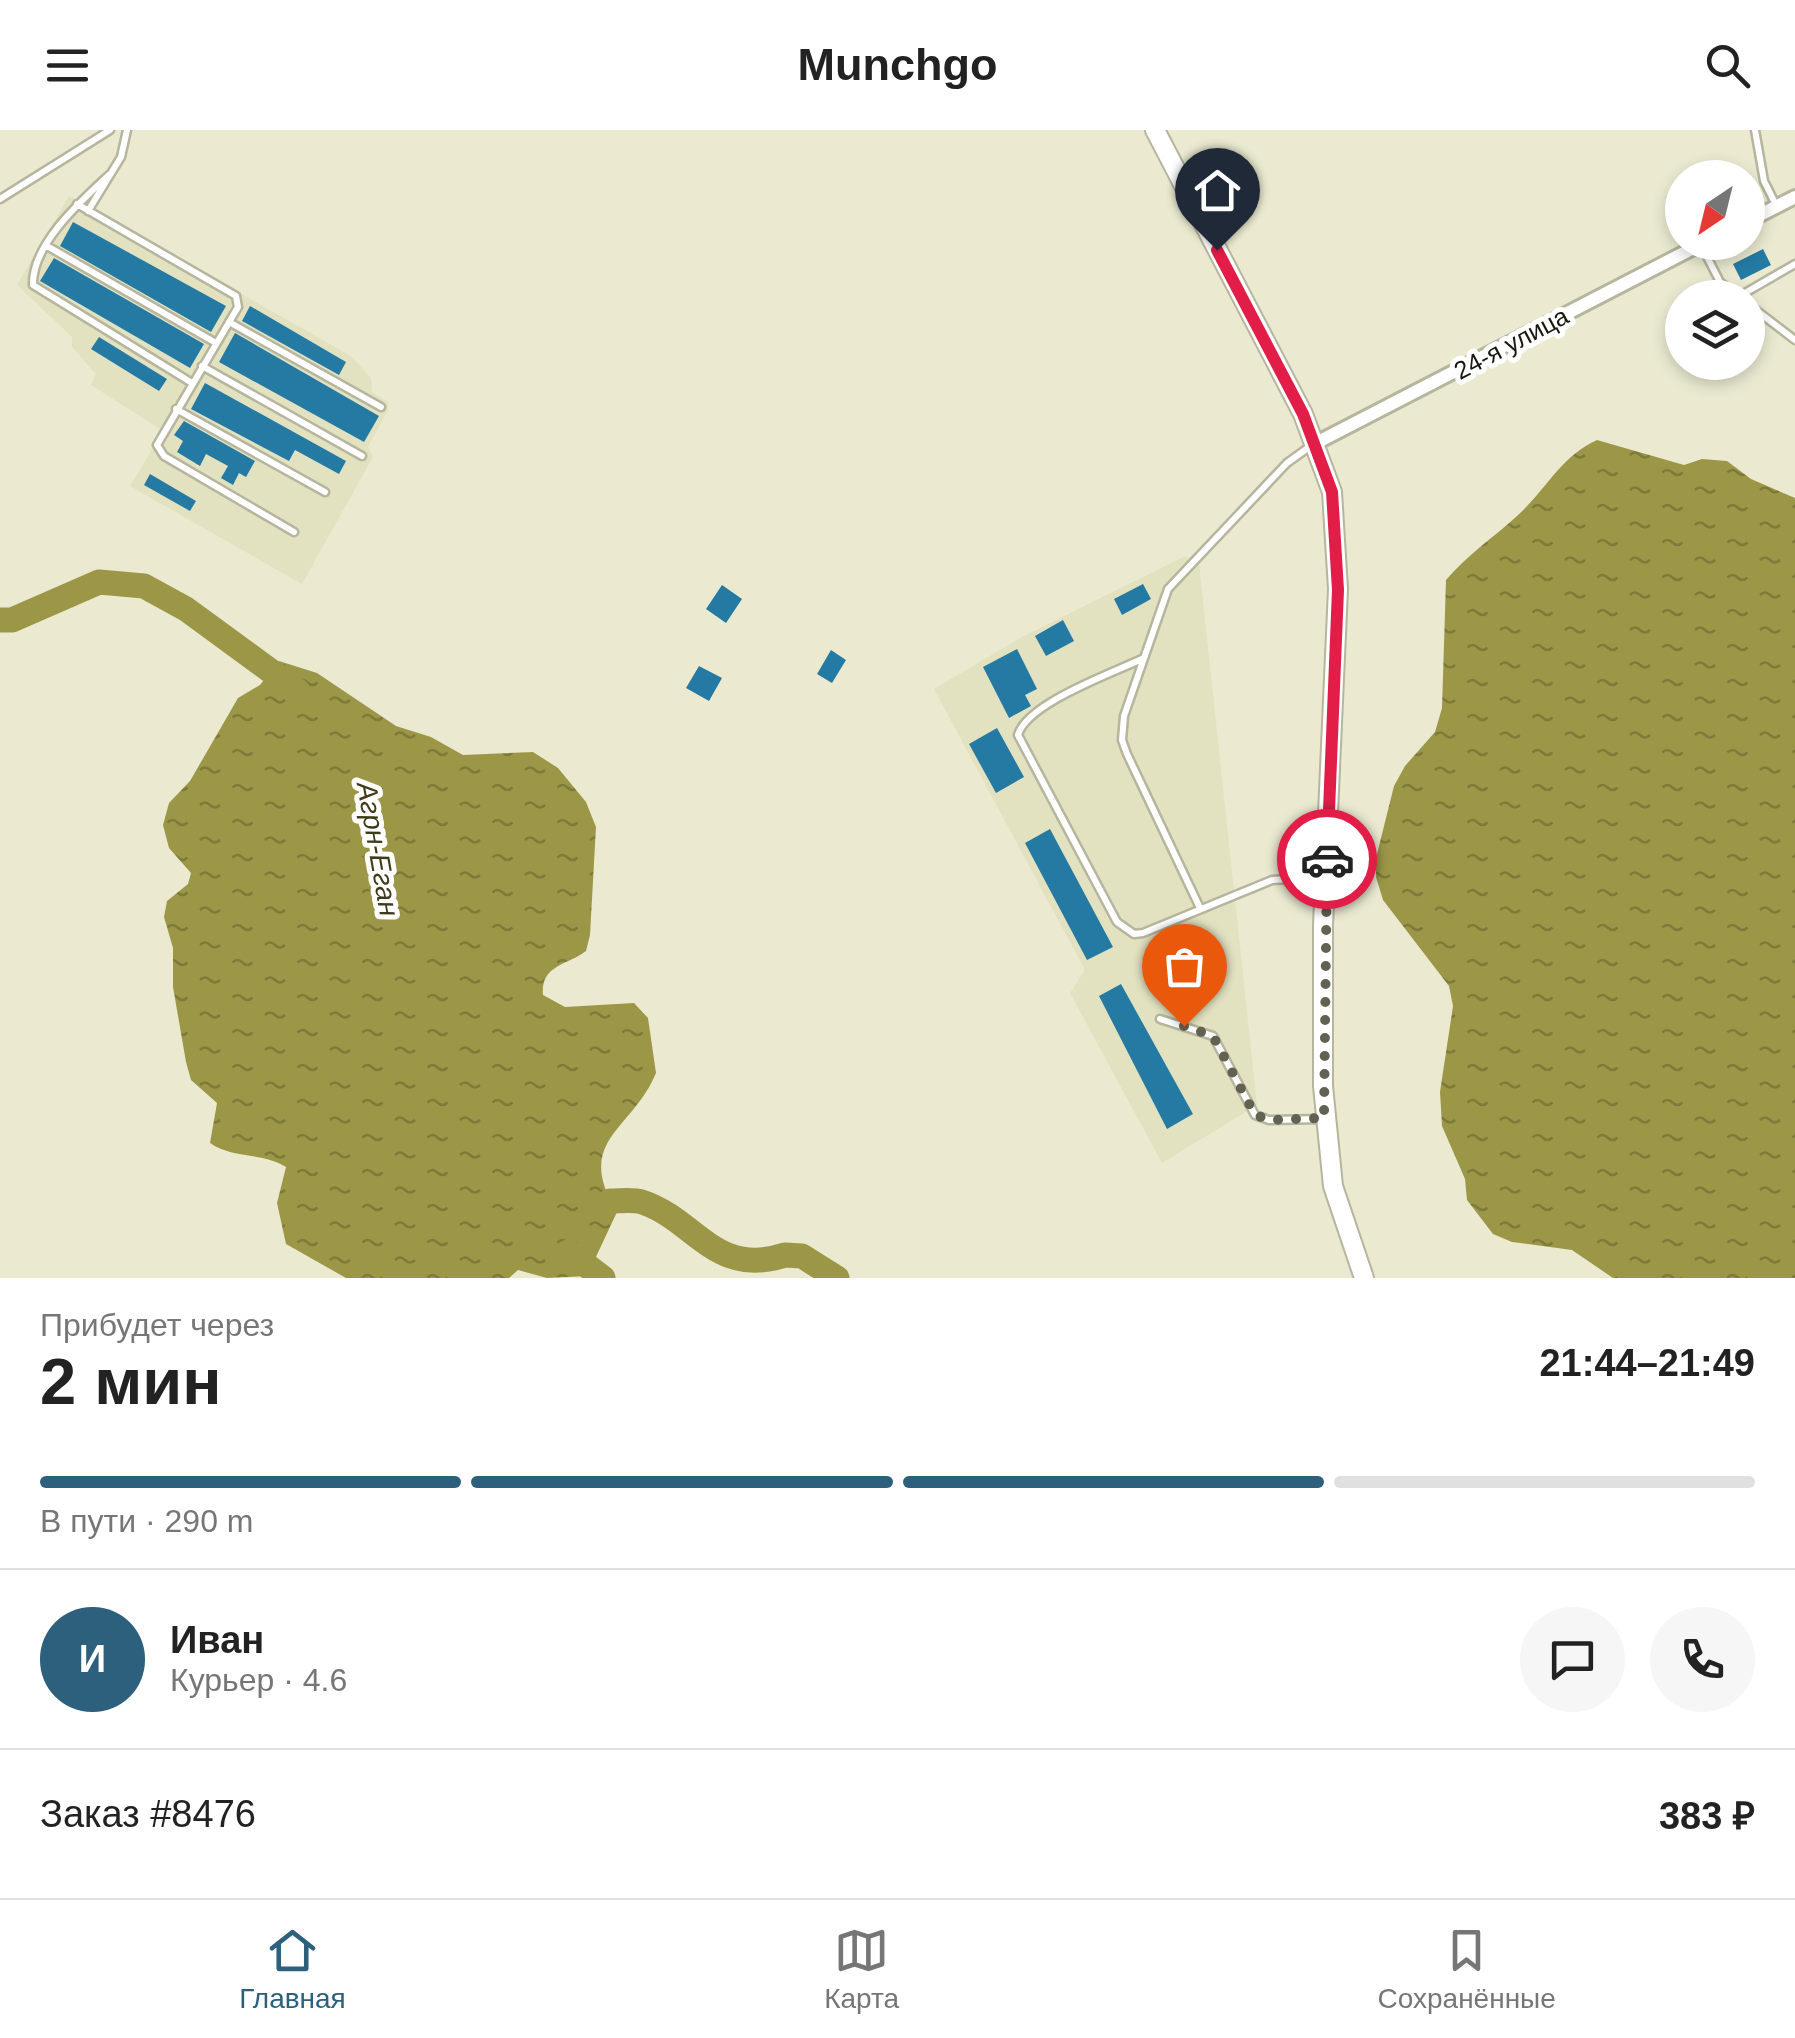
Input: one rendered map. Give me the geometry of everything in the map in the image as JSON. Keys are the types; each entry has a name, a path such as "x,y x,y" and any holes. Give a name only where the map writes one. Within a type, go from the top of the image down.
{"main road":[{"path":"1155,130 1316,443 1332,492 1338,549 1326,876 1324,1118 1342,1218 1364,1278"}],"street":[{"path":"1765,212 1795,197"},
{"name":"24-я улица","path":"1316,443 1672,260"}],"lane":[{"path":"0,199 110,130"},
{"path":"88,211 121,156 126,130"},
{"path":"1755,130 1764,182 1776,206"},
{"path":"108,176 62,220 32,279 36,290 192,383"},
{"path":"77,204 232,291 238,307 158,438 164,456 294,532"},
{"path":"47,246 216,343"},
{"path":"1765,282 1795,264"},
{"path":"1765,317 1795,340"},
{"path":"229,322 381,407"},
{"path":"202,366 362,456"},
{"path":"176,409 325,492"},
{"path":"1200,908 1122,740 1124,716 1174,581 1287,463 1316,443"},
{"path":"1144,658 1032,716 1020,727 1018,744 1124,930 1143,932 1272,880 1326,876"},
{"path":"1160,1019 1213,1036 1255,1115 1270,1120 1324,1118"}],"shaded area":[{"path":"69,196 351,356 371,378 372,392 388,402 388,410 368,447 373,457 302,584 130,486 163,431 91,385 96,374 72,347 72,337 17,285"},
{"path":"1185,556 1199,564 1257,1105 1162,1163 1070,993 1085,970 934,689 1022,637"}],"water":[{"path":"1597,440 1684,465 1702,459 1727,461 1751,479 1795,498 1795,1278 1613,1278 1572,1250 1512,1242 1493,1234 1467,1200 1465,1179 1442,1126 1440,1092 1453,1006 1449,986 1383,900 1376,877 1376,858 1394,786 1405,766 1435,732 1442,708 1446,580 1527,506 1573,455"},
{"path":"279,661 317,673 396,726 431,737 463,755 533,752 558,768 586,802 596,827 590,935 586,951 546,977 543,995 565,1007 634,1003 648,1018 656,1073 604,1152 601,1168 605,1188 617,1212 587,1276 547,1278 518,1270 509,1278 346,1278 286,1244 277,1203 286,1167 210,1143 217,1103 191,1080 173,987 173,948 164,917 167,901 188,884 191,873 169,848 163,825 169,803 190,781 238,698 260,685"}],"building":[{"path":"73,222 226,306 211,332 60,246"},
{"path":"1765,253 1771,265 1741,280 1733,264 1765,260"},
{"path":"54,258 204,344 190,368 40,281"},
{"path":"250,306 346,362 339,375 242,321"},
{"path":"235,333 379,416 364,442 219,362"},
{"path":"99,337 167,379 159,391 91,349"},
{"path":"205,383 346,461 339,474 295,450 289,461 191,409"},
{"path":"184,421 255,461 246,477 239,473 233,485 221,478 228,466 206,454 200,466 177,452 183,441 174,435"},
{"path":"150,474 196,501 190,511 144,485"},
{"path":"1143,584 1151,599 1122,615 1114,599"},
{"path":"722,585 742,599 726,623 706,609"},
{"path":"1063,620 1074,641 1046,656 1035,636"},
{"path":"1017,649 1037,689 1025,695 1031,706 1009,718 983,667"},
{"path":"831,650 846,660 832,683 817,674"},
{"path":"699,666 722,678 709,701 686,688"},
{"path":"997,728 1024,777 996,793 969,744"},
{"path":"1050,829 1113,947 1087,960 1025,843"},
{"path":"1121,984 1193,1114 1167,1129 1099,996"}],"waterway":[{"name":"Агрн-Еган","path":"0,620 12,620 99,582 144,586 186,609 298,691"},
{"path":"610,1201 638,1201 661,1210 723,1253 761,1260 802,1256 837,1278"},
{"name":"Агрн-Еган","path":"569,1252 603,1278"}],"way so far":[{"path":"1184,1026 1213,1036 1243,1100 1255,1115 1270,1120 1324,1118 1322,974 1327,859"}],"route":[{"path":"1217,250 1303,414 1332,492 1338,590 1327,859"}]}
